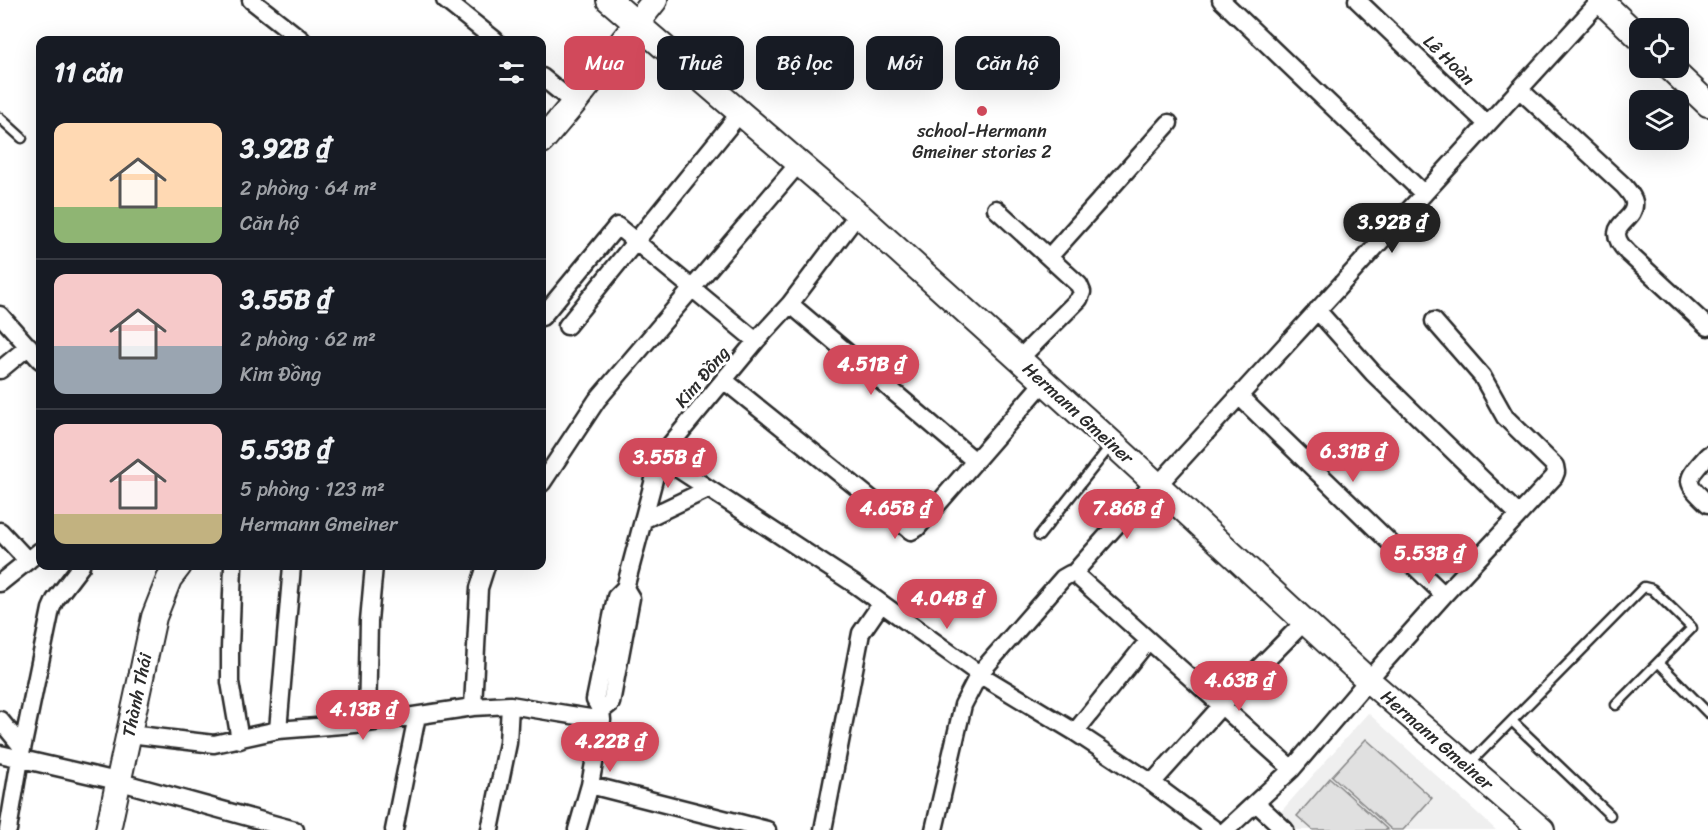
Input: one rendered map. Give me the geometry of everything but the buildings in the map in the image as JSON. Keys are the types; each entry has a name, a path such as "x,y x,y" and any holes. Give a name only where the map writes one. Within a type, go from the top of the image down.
{"street":[{"path":"251,0 297,36"},
{"path":"445,0 490,36"},
{"name":"Hermann Gmeiner","path":"609,0 858,214 1306,620 1368,680 1542,830"},
{"path":"546,136 655,0"},
{"path":"1221,0 1424,194"},
{"name":"Lê Hoàn","path":"1357,0 1487,124"},
{"path":"934,830 963,705 979,674 1063,578 1073,574 1239,396 1601,0 1629,27"},
{"path":"1681,78 1708,104"},
{"path":"546,80 574,103"},
{"path":"1520,89 1624,186 1635,205 1618,230 1618,241 1708,327"},
{"path":"567,326 740,113"},
{"path":"1049,257 1169,123"},
{"path":"546,477 597,400 799,163"},
{"path":"996,209 1079,285 1081,295 1019,359"},
{"name":"Kim Đồng","path":"602,716 595,700 611,661 616,597 625,588 660,457 756,341 790,304 858,214"},
{"path":"546,312 617,226 756,341"},
{"path":"790,304 975,461"},
{"path":"1317,310 1372,373 1518,514"},
{"path":"0,315 36,355"},
{"path":"1226,830 1292,769 1444,595 1554,477 1555,466 1505,417 1482,376 1434,321"},
{"path":"0,370 29,346"},
{"path":"725,381 911,531 917,528 1043,383"},
{"path":"1239,396 1444,595"},
{"path":"1708,455 1692,474 1689,483 1708,504"},
{"path":"660,457 881,604 979,674 1076,732 1152,783 1215,830"},
{"path":"643,520 708,489"},
{"path":"0,531 34,556 0,583"},
{"path":"8,830 21,753 51,609 55,600 78,570"},
{"name":"Thành Thái","path":"108,830 154,617 169,579 176,570"},
{"path":"233,570 230,682 240,740"},
{"path":"278,730 292,570"},
{"path":"367,723 369,621 374,570"},
{"path":"473,707 479,588 485,570"},
{"path":"1073,574 1292,769"},
{"path":"823,830 861,633 881,604"},
{"path":"1152,783 1222,705 1306,620"},
{"path":"1076,732 1148,641"},
{"path":"129,734 214,744 278,730 367,723 473,707 510,705 602,716 590,785 577,830"},
{"path":"490,830 508,743 510,705"},
{"path":"394,830 416,732 417,716"},
{"path":"0,720 21,753"},
{"path":"0,754 21,753 295,830"},
{"path":"590,785 767,830"},
{"path":"1256,803 1285,830"}],"lane":[{"path":"0,118 22,138"},
{"path":"1039,536 1112,443"},
{"path":"1468,766 1644,587 1652,589 1692,628 1616,705"},
{"path":"1659,663 1708,713"},
{"path":"1512,721 1610,815"}],"shaded area":[{"path":"1368,713 1496,830 1295,830 1278,815"},
{"path":"1366,739 1432,798 1403,830 1392,830 1332,776"},
{"path":"1330,778 1388,830 1313,830 1297,816"}],"place":[{"name":"school-Hermann Gmeiner stories 2","path":"982,111"}]}
